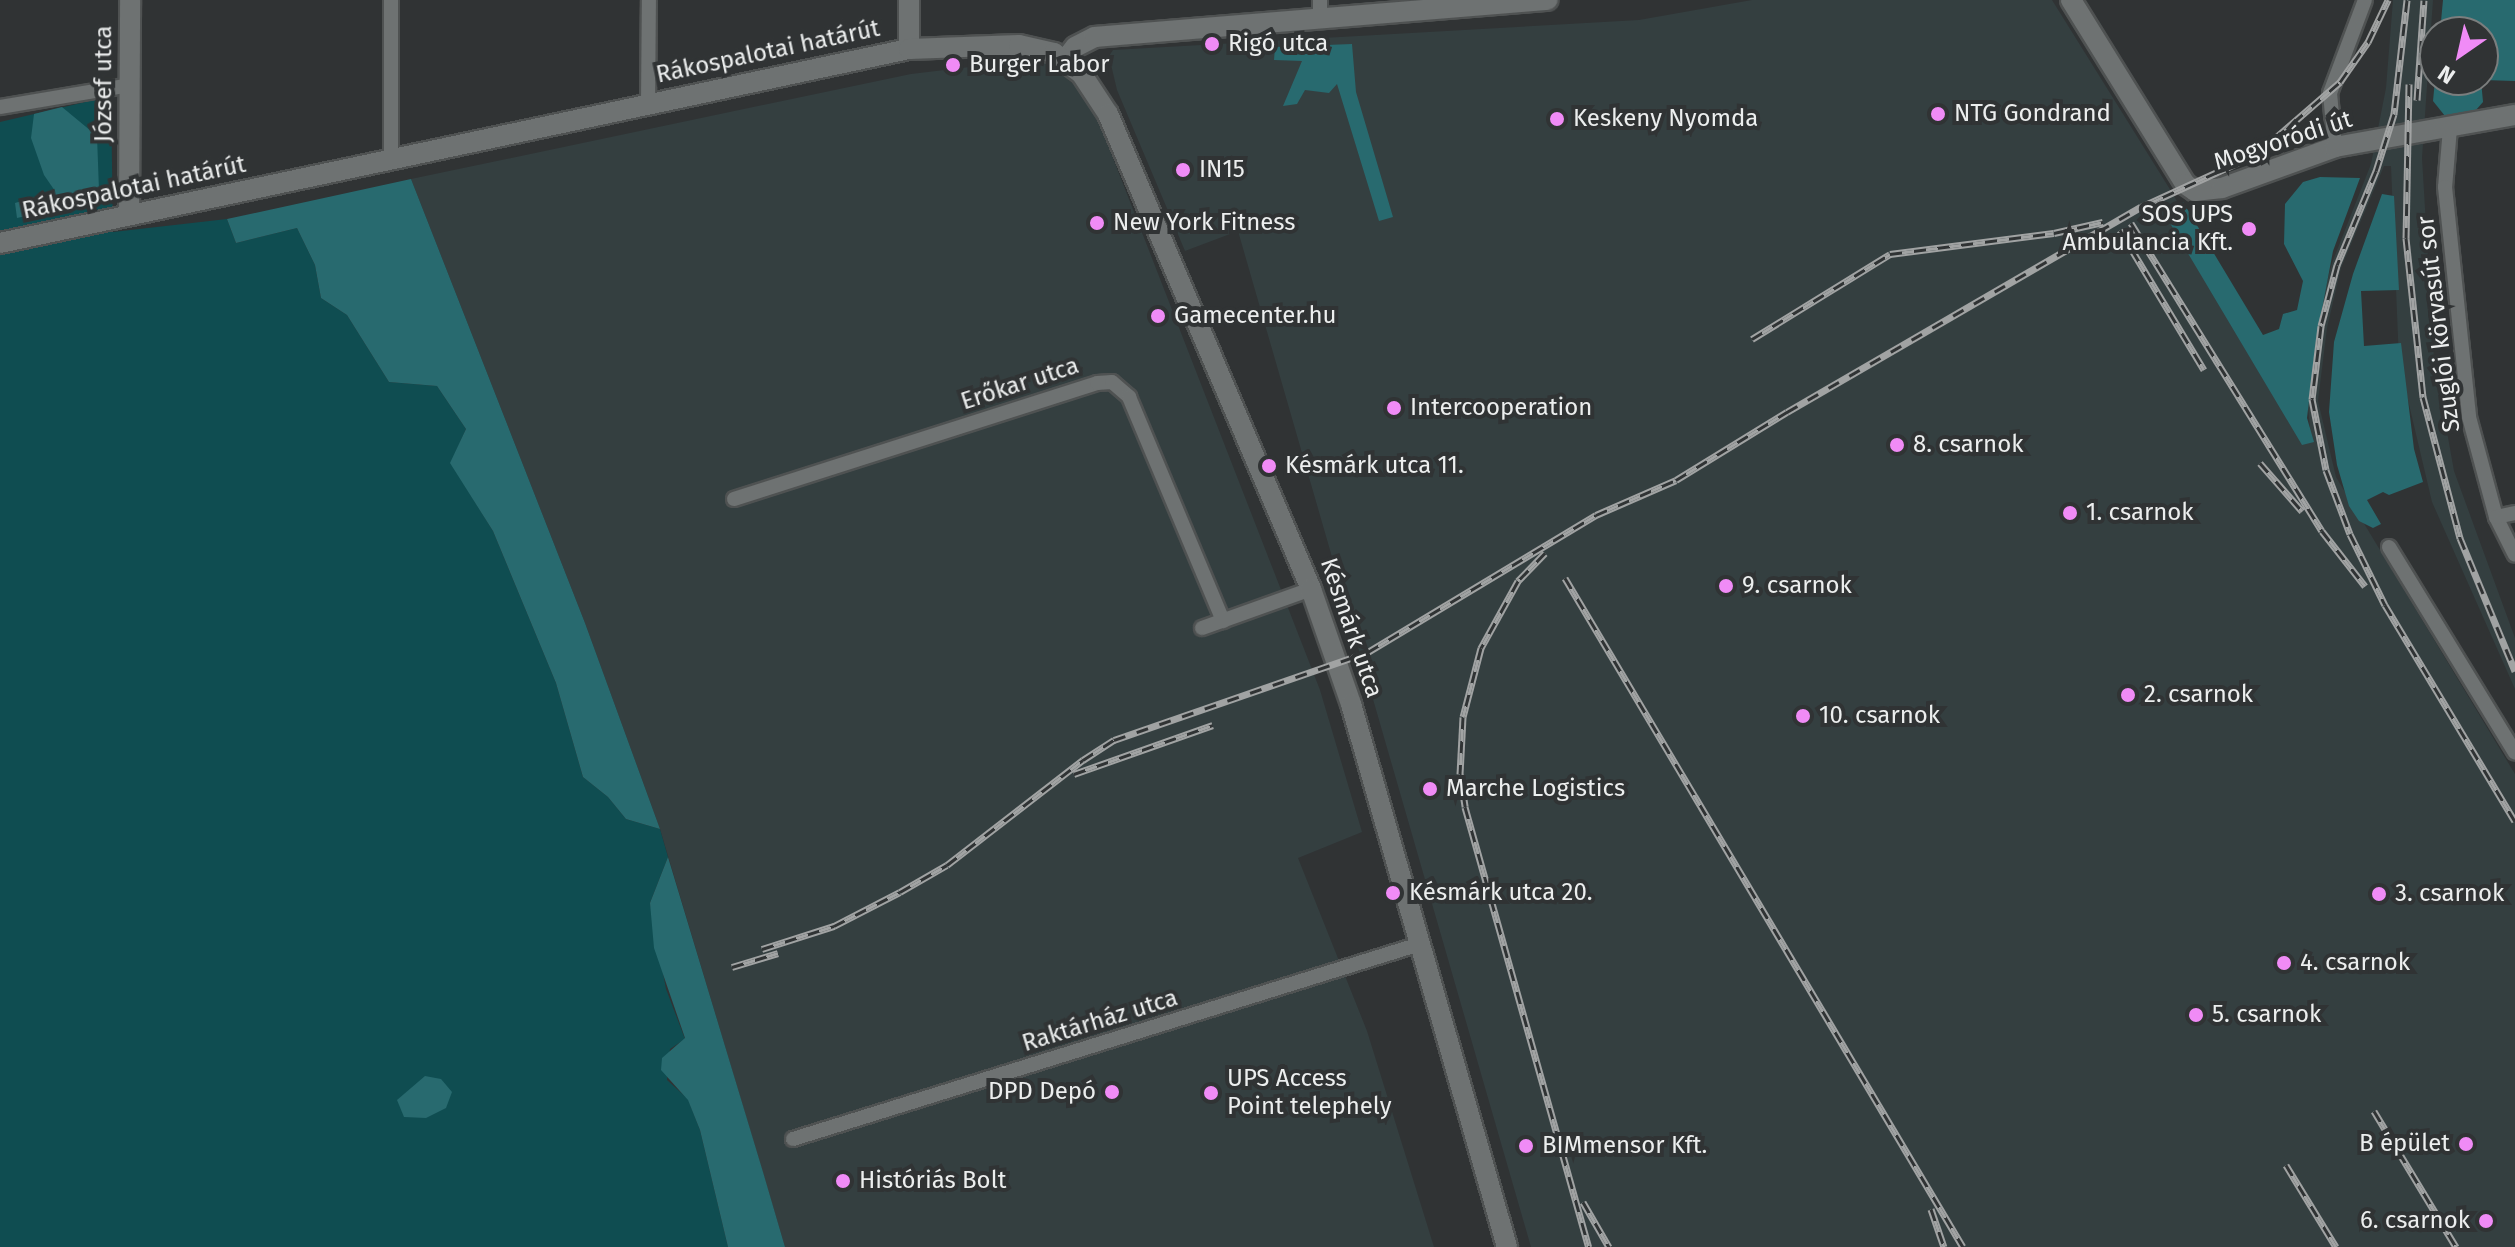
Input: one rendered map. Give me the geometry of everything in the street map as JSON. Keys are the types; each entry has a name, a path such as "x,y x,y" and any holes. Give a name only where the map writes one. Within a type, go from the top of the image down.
{"street":[{"name":"József utca","path":"129,215 130,0"},
{"path":"391,0 391,160"},
{"path":"648,105 649,0"},
{"path":"909,0 909,49"},
{"path":"1065,60 1075,47 1095,37 1320,10 1547,0"},
{"name":"Mogyoródi út","path":"2071,0 2185,184 2195,191 2208,192 2335,147 2515,115"},
{"path":"2335,147 2330,93 2365,0"},
{"name":"Rákospalotai határút","path":"0,243 909,49 1019,45 1039,47 1065,60"},
{"name":"Késmárk utca","path":"1065,60 1081,73 1108,114 1311,589 1351,704 1507,1247"},
{"path":"0,107 130,85"},
{"name":"Szuglói körvasút sor","path":"2450,128 2445,187 2469,417 2496,517 2515,555"},
{"name":"Erőkar utca","path":"734,499 1097,383 1112,382 1129,397 1223,621"},
{"path":"2496,517 2515,513"},
{"path":"2389,547 2515,753"},
{"path":"1202,628 1311,589"},
{"name":"Raktárház utca","path":"793,1139 1420,944"}],"shaded area":[{"path":"1752,0 2052,0 2171,191 2310,428 2307,396 2316,323 2332,263 2371,164 2386,88 2393,0 2433,0 2432,16 2419,16 2419,96 2426,96 2422,158 2434,359 2454,471 2515,638 2515,689 2432,502 2399,362 2391,166 2384,166 2341,268 2327,328 2318,401 2336,477 2515,774 2515,1247 1531,1247 1238,231 1185,251 1117,90 1109,56 1113,50 1639,20"},
{"path":"2443,0 2515,0 2515,81 2499,80 2499,16 2442,16"},
{"path":"1352,44 1356,92 1393,217 1379,221 1337,84 1329,93 1305,90 1297,104 1283,106 1302,61 1274,60 1275,47"},
{"path":"1037,59 1055,68 1080,90 1099,122 1320,690 1362,832 1298,858 1367,1031 1434,1247 785,1247 660,829 585,623 411,179 911,74"},
{"path":"111,96 113,232 227,219 236,243 297,228 315,265 321,298 347,315 389,382 437,386 466,429 451,463 493,531 556,683 583,777 608,797 626,819 660,829 668,857 650,903 666,989 685,1039 670,1049 667,1080 688,1099 700,1130 728,1247 0,1247 0,122"},
{"path":"2433,96 2482,96 2483,102 2476,110 2445,116 2433,101"},
{"path":"62,107 97,136 99,190 70,206 17,218 15,203 55,191 44,175 31,138 34,114"},
{"path":"2320,177 2360,178 2333,251 2316,341 2307,418 2314,442 2302,445 2164,213 2183,202 2263,335 2279,329 2283,314 2297,310 2303,281 2284,244 2285,204 2303,182"},
{"path":"411,179 585,623 660,829 626,819 608,797 583,777 556,683 493,531 450,463 466,429 437,386 389,382 347,315 321,298 315,265 297,228 236,243 227,219"},
{"path":"2382,194 2394,196 2399,290 2361,291 2364,346 2401,343 2414,449 2423,482 2389,495 2383,492 2367,500 2381,524 2373,528 2359,521 2349,506 2337,465 2329,412 2334,342 2353,274"},
{"path":"668,857 785,1247 728,1247 700,1130 688,1100 661,1070 662,1058 685,1038 654,948 650,903"},
{"path":"425,1076 441,1079 452,1092 446,1108 426,1118 404,1117 397,1100"}],"railway":[{"path":"762,949 834,926 947,865 1083,760 1114,740 1368,652 1596,515 1676,480 1787,412 2141,207 2257,154 2340,82 2368,42 2388,0"},
{"path":"2407,0 2394,114 2376,171 2337,265 2321,326 2312,399 2326,470 2350,534 2385,605 2515,821"},
{"path":"2417,100 2424,0"},
{"path":"2409,84 2406,238 2423,397 2460,538 2515,671"},
{"path":"1752,339 1890,254 2054,233 2103,222"},
{"path":"2131,223 2322,531 2365,586"},
{"path":"2120,230 2204,370"},
{"path":"2260,463 2302,511"},
{"path":"1545,553 1518,581 1481,648 1463,717 1460,774 1465,807 1589,1247"},
{"path":"1565,578 1963,1247"},
{"path":"1074,774 1213,725"},
{"path":"732,967 778,953"},
{"path":"2374,1111 2456,1247"},
{"path":"2286,1165 2336,1247"},
{"path":"1583,1202 1609,1247"},
{"path":"1931,1209 1944,1247"}],"place":[{"name":"Rigó utca","path":"1212,44"},
{"name":"Burger Labor","path":"953,65"},
{"name":"NTG Gondrand","path":"1938,114"},
{"name":"Keskeny Nyomda","path":"1557,119"},
{"name":"IN15","path":"1183,170"},
{"name":"New York Fitness","path":"1097,223"},
{"name":"SOS UPS Ambulancia Kft.","path":"2249,229"},
{"name":"Gamecenter.hu","path":"1158,316"},
{"name":"Intercooperation","path":"1394,408"},
{"name":"8. csarnok","path":"1897,445"},
{"name":"Késmárk utca 11.","path":"1269,466"},
{"name":"1. csarnok","path":"2070,513"},
{"name":"9. csarnok","path":"1726,586"},
{"name":"2. csarnok","path":"2128,695"},
{"name":"10. csarnok","path":"1803,716"},
{"name":"Marche Logistics","path":"1430,789"},
{"name":"Késmárk utca 20.","path":"1393,893"},
{"name":"3. csarnok","path":"2379,894"},
{"name":"4. csarnok","path":"2284,963"},
{"name":"5. csarnok","path":"2196,1015"},
{"name":"DPD Depó","path":"1112,1092"},
{"name":"UPS Access Point telephely","path":"1211,1093"},
{"name":"B épület","path":"2466,1144"},
{"name":"BIMmensor Kft.","path":"1526,1146"},
{"name":"Históriás Bolt","path":"843,1181"},
{"name":"6. csarnok","path":"2486,1221"}]}
